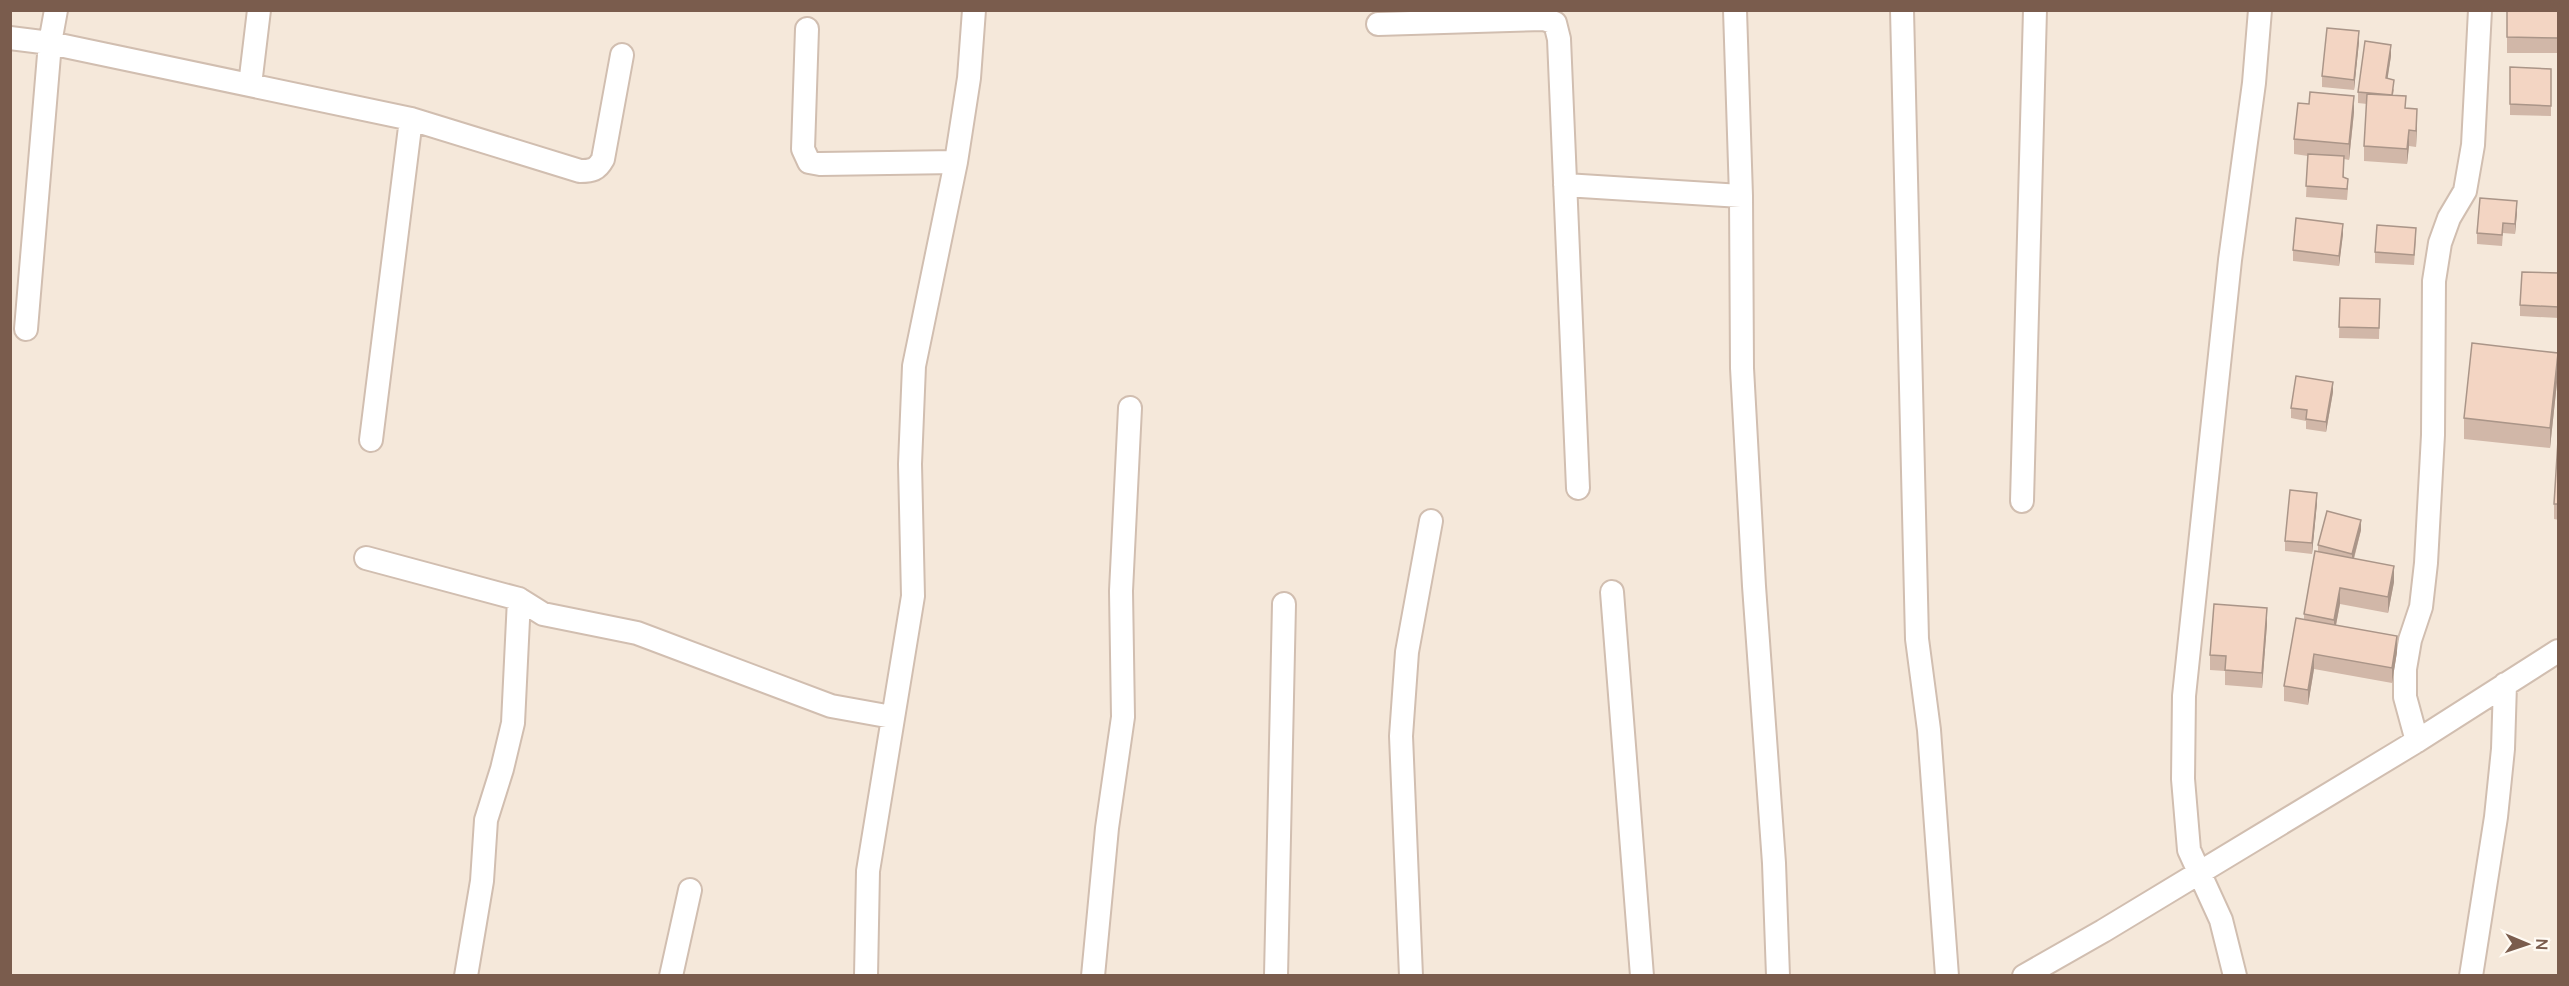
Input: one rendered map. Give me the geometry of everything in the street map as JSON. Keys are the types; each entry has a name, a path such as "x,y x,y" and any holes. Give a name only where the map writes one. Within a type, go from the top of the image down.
{"street":[{"path":"26,329 50,43 56,10"},
{"path":"250,85 258,10"},
{"path":"866,975 868,871 913,596 910,464 914,366 956,162 969,78 974,10"},
{"path":"1735,10 1741,196 1742,368 1754,586 1774,863 1778,975"},
{"path":"1902,10 1917,639 1929,730 1947,975"},
{"path":"2022,501 2035,10"},
{"path":"2235,975 2221,920 2189,850 2183,779 2184,696 2230,260 2254,83 2260,10"},
{"path":"2417,741 2404,696 2405,669 2410,640 2421,607 2426,563 2433,435 2434,281 2440,243 2450,218 2465,191 2473,145 2481,10"},
{"path":"1378,24 1544,20 1555,22 1559,39 1578,488"},
{"path":"807,29 803,149 809,162 820,164 956,162"},
{"path":"10,38 50,43 411,118 580,171 592,171 599,167 603,159 622,55"},
{"path":"371,440 411,118"},
{"path":"1565,185 1741,196"},
{"path":"1093,975 1107,828 1123,717 1121,591 1130,408"},
{"path":"1411,975 1401,736 1407,652 1431,521"},
{"path":"366,558 519,599 543,615 637,633 831,706 892,717"},
{"path":"1612,592 1642,975"},
{"path":"466,975 482,882 486,820 502,770 513,723 519,599"},
{"path":"1276,975 1284,604"},
{"path":"2024,975 2417,741 2559,651"},
{"path":"2471,975 2497,806 2503,749 2505,684"},
{"path":"671,975 690,890"}],"shaded area":[{"path":"11,11 2558,11 2558,975 11,975"}],"building":[{"path":"2507,10 2559,10 2559,38 2507,37"},
{"path":"2327,28 2359,31 2354,80 2322,76"},
{"path":"2365,41 2391,45 2386,78 2394,80 2392,95 2358,92"},
{"path":"2510,67 2551,69 2551,106 2510,104"},
{"path":"2310,92 2354,96 2349,144 2294,139 2298,103 2309,104"},
{"path":"2367,94 2406,96 2405,108 2417,109 2416,131 2409,130 2407,149 2364,146"},
{"path":"2308,154 2344,156 2343,177 2348,179 2347,189 2306,186"},
{"path":"2480,198 2517,201 2515,224 2503,223 2502,235 2477,233"},
{"path":"2296,218 2343,224 2339,256 2293,250"},
{"path":"2377,225 2416,228 2414,255 2375,252"},
{"path":"2522,272 2559,273 2559,307 2520,305"},
{"path":"2340,298 2380,299 2379,328 2339,327"},
{"path":"2472,343 2558,353 2550,428 2464,418"},
{"path":"2296,376 2333,382 2326,422 2306,419 2307,410 2291,408"},
{"path":"2558,440 2559,504 2554,504"},
{"path":"2290,490 2317,493 2312,543 2285,541"},
{"path":"2327,511 2361,520 2352,554 2318,545"},
{"path":"2315,551 2394,566 2388,597 2340,588 2334,620 2304,614"},
{"path":"2214,604 2267,608 2262,673 2225,670 2226,656 2210,655"},
{"path":"2296,618 2397,636 2392,668 2314,654 2308,690 2284,686"}]}
